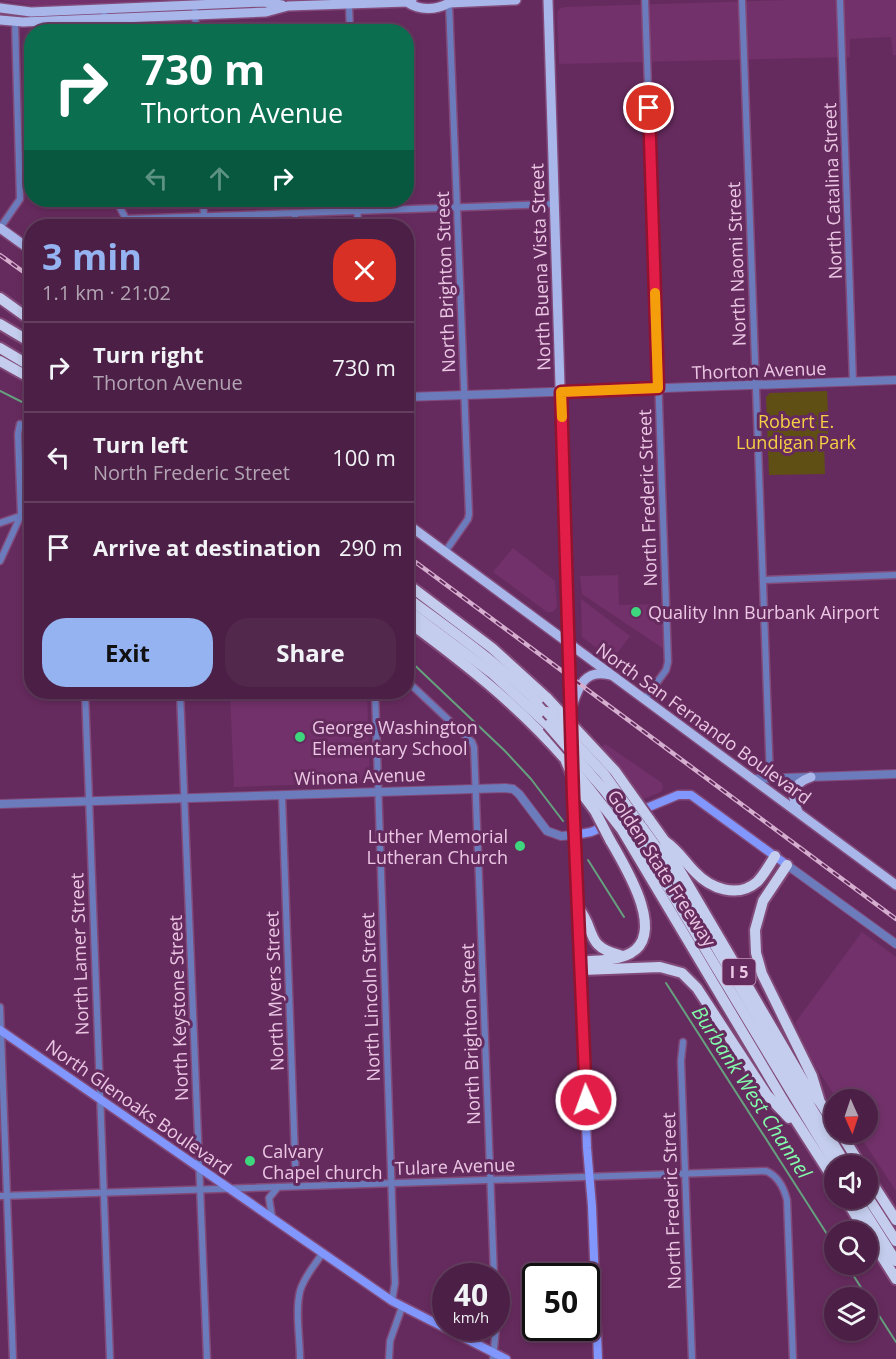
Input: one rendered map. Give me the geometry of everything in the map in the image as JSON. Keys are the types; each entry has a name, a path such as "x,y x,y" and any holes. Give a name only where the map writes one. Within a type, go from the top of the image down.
{"highway":[{"path":"0,298 24,315"},
{"path":"0,324 24,338"},
{"path":"0,348 24,362"},
{"path":"3,364 24,375"},
{"name":"Golden State Freeway","path":"414,589 492,648 547,698 615,771 636,824 804,1133 824,1164"},
{"path":"414,603 483,654 532,696 604,774 636,824 830,1155"},
{"path":"414,615 493,674 548,725 662,855 840,1155"},
{"name":"Golden State Freeway","path":"414,626 502,695 548,739 565,759 636,824 664,840 808,1089 824,1108"},
{"path":"565,759 577,787 595,811 637,893 645,920 644,938 635,950 623,956 581,966"},
{"path":"664,840 673,846 696,874 710,885 722,890 735,891 747,888 756,882 776,856"},
{"path":"788,865 763,901 755,930 756,953 762,974 812,1076 820,1102"},
{"path":"579,909 585,916 593,940 610,953 623,956"},
{"path":"581,966 660,967 682,973 697,988 767,1095 804,1133"},
{"path":"878,1192 896,1220"},
{"path":"863,1209 896,1262"},
{"path":"875,1209 896,1241"},
{"path":"878,1250 896,1279"}],"main road":[{"path":"0,20 15,22 264,2 288,6 410,1 416,8 441,8 447,2 516,0"},
{"name":"North Buena Vista Street","path":"548,0 575,835 588,1177 592,1206 598,1359"},
{"path":"0,8 31,12 104,14"},
{"path":"0,228 24,246"},
{"name":"North San Fernando Boulevard","path":"414,529 896,885"},
{"path":"571,709 579,687 586,678 599,673 614,676"},
{"path":"799,814 794,802 794,791 798,783 811,777"},
{"name":"Winona Avenue","path":"575,835 591,832 678,795 691,795 776,856"},
{"path":"776,856 788,865"},
{"name":"North Glenoaks Boulevard","path":"0,1030 392,1301 494,1356 506,1359"}],"street":[{"name":"North Frederic Street","path":"645,0 668,662 666,670 645,699"},
{"name":"North Naomi Street","path":"742,0 770,778"},
{"name":"North Catalina Street","path":"840,0 853,382"},
{"name":"North Brighton Street","path":"445,552 468,519 469,514 458,208 447,2"},
{"path":"349,4 350,24"},
{"path":"195,9 196,24"},
{"path":"104,14 105,24"},
{"path":"0,228 20,199 15,22"},
{"path":"120,207 126,219 553,204"},
{"path":"203,207 204,216"},
{"path":"358,207 358,219"},
{"path":"295,213 295,219"},
{"name":"Thorton Avenue","path":"414,397 896,380"},
{"path":"0,561 21,515 18,434 20,424"},
{"path":"0,523 24,514"},
{"path":"763,580 896,575"},
{"name":"North Brighton Street","path":"414,688 472,742 474,747 494,1263"},
{"name":"North Lamer Street","path":"85,699 110,1359"},
{"name":"North Keystone Street","path":"180,699 207,1359"},
{"name":"North Lincoln Street","path":"375,699 395,1283 392,1301"},
{"path":"752,779 896,774"},
{"name":"Winona Avenue","path":"0,804 513,789 547,831 561,836 575,835"},
{"name":"North Myers Street","path":"282,795 296,1186"},
{"path":"788,865 896,945"},
{"path":"0,1007 13,1359"},
{"name":"North Frederic Street","path":"682,1042 692,1359"},
{"name":"Tulare Avenue","path":"0,1196 766,1172 777,1178 784,1189 787,1200 793,1359"},
{"path":"272,1218 268,1201 278,1187"},
{"path":"300,1359 299,1297 305,1279 322,1254"},
{"path":"389,1359 390,1341 402,1307"},
{"path":"494,1356 495,1341"}],"shaded area":[{"path":"0,0 165,0 43,7"},
{"path":"790,0 896,0 896,55 893,55 891,37 850,39 850,57 559,64 557,14 559,9 565,7"},
{"path":"513,548 555,581 557,607 553,612 547,612 493,572"},
{"path":"618,575 619,605 661,604 664,649 582,594 580,576"},
{"path":"581,599 630,636 612,660 582,637"},
{"name":"George Washington Elementary School","path":"230,699 367,699 370,782 234,787"},
{"path":"605,744 662,783 661,792 607,813 595,798 589,759"},
{"path":"862,932 896,957 896,1191 878,1164 878,1155 872,1155 865,1143 878,1143 878,1089 830,1089 812,1061 795,1023"}],"green space":[{"name":"Robert E. Lundigan Park","path":"827,391 828,411 823,412 823,419 828,419 828,436 824,442 825,474 769,475 766,397 770,393"}],"waterway":[{"name":"Burbank West Channel","path":"0,391 24,403"},
{"name":"Burbank West Channel","path":"414,665 505,751 531,779 563,821"},
{"name":"Burbank West Channel","path":"588,860 624,917"},
{"name":"Burbank West Channel","path":"666,983 824,1229"},
{"name":"Burbank West Channel","path":"853,1275 896,1342"}],"railway":[{"path":"0,255 24,272"},
{"path":"414,561 896,919"}],"slow traffic":[{"path":"562,417 561,392 658,388 655,293"}],"place":[{"name":"Quality Inn Burbank Airport","path":"636,612"},
{"name":"George Washington Elementary School","path":"300,737"},
{"name":"Luther Memorial Lutheran Church","path":"520,846"},
{"name":"Calvary Chapel church","path":"250,1161"}],"route":[{"path":"586,1100 573,796 561,392 658,388 649,108"}]}
